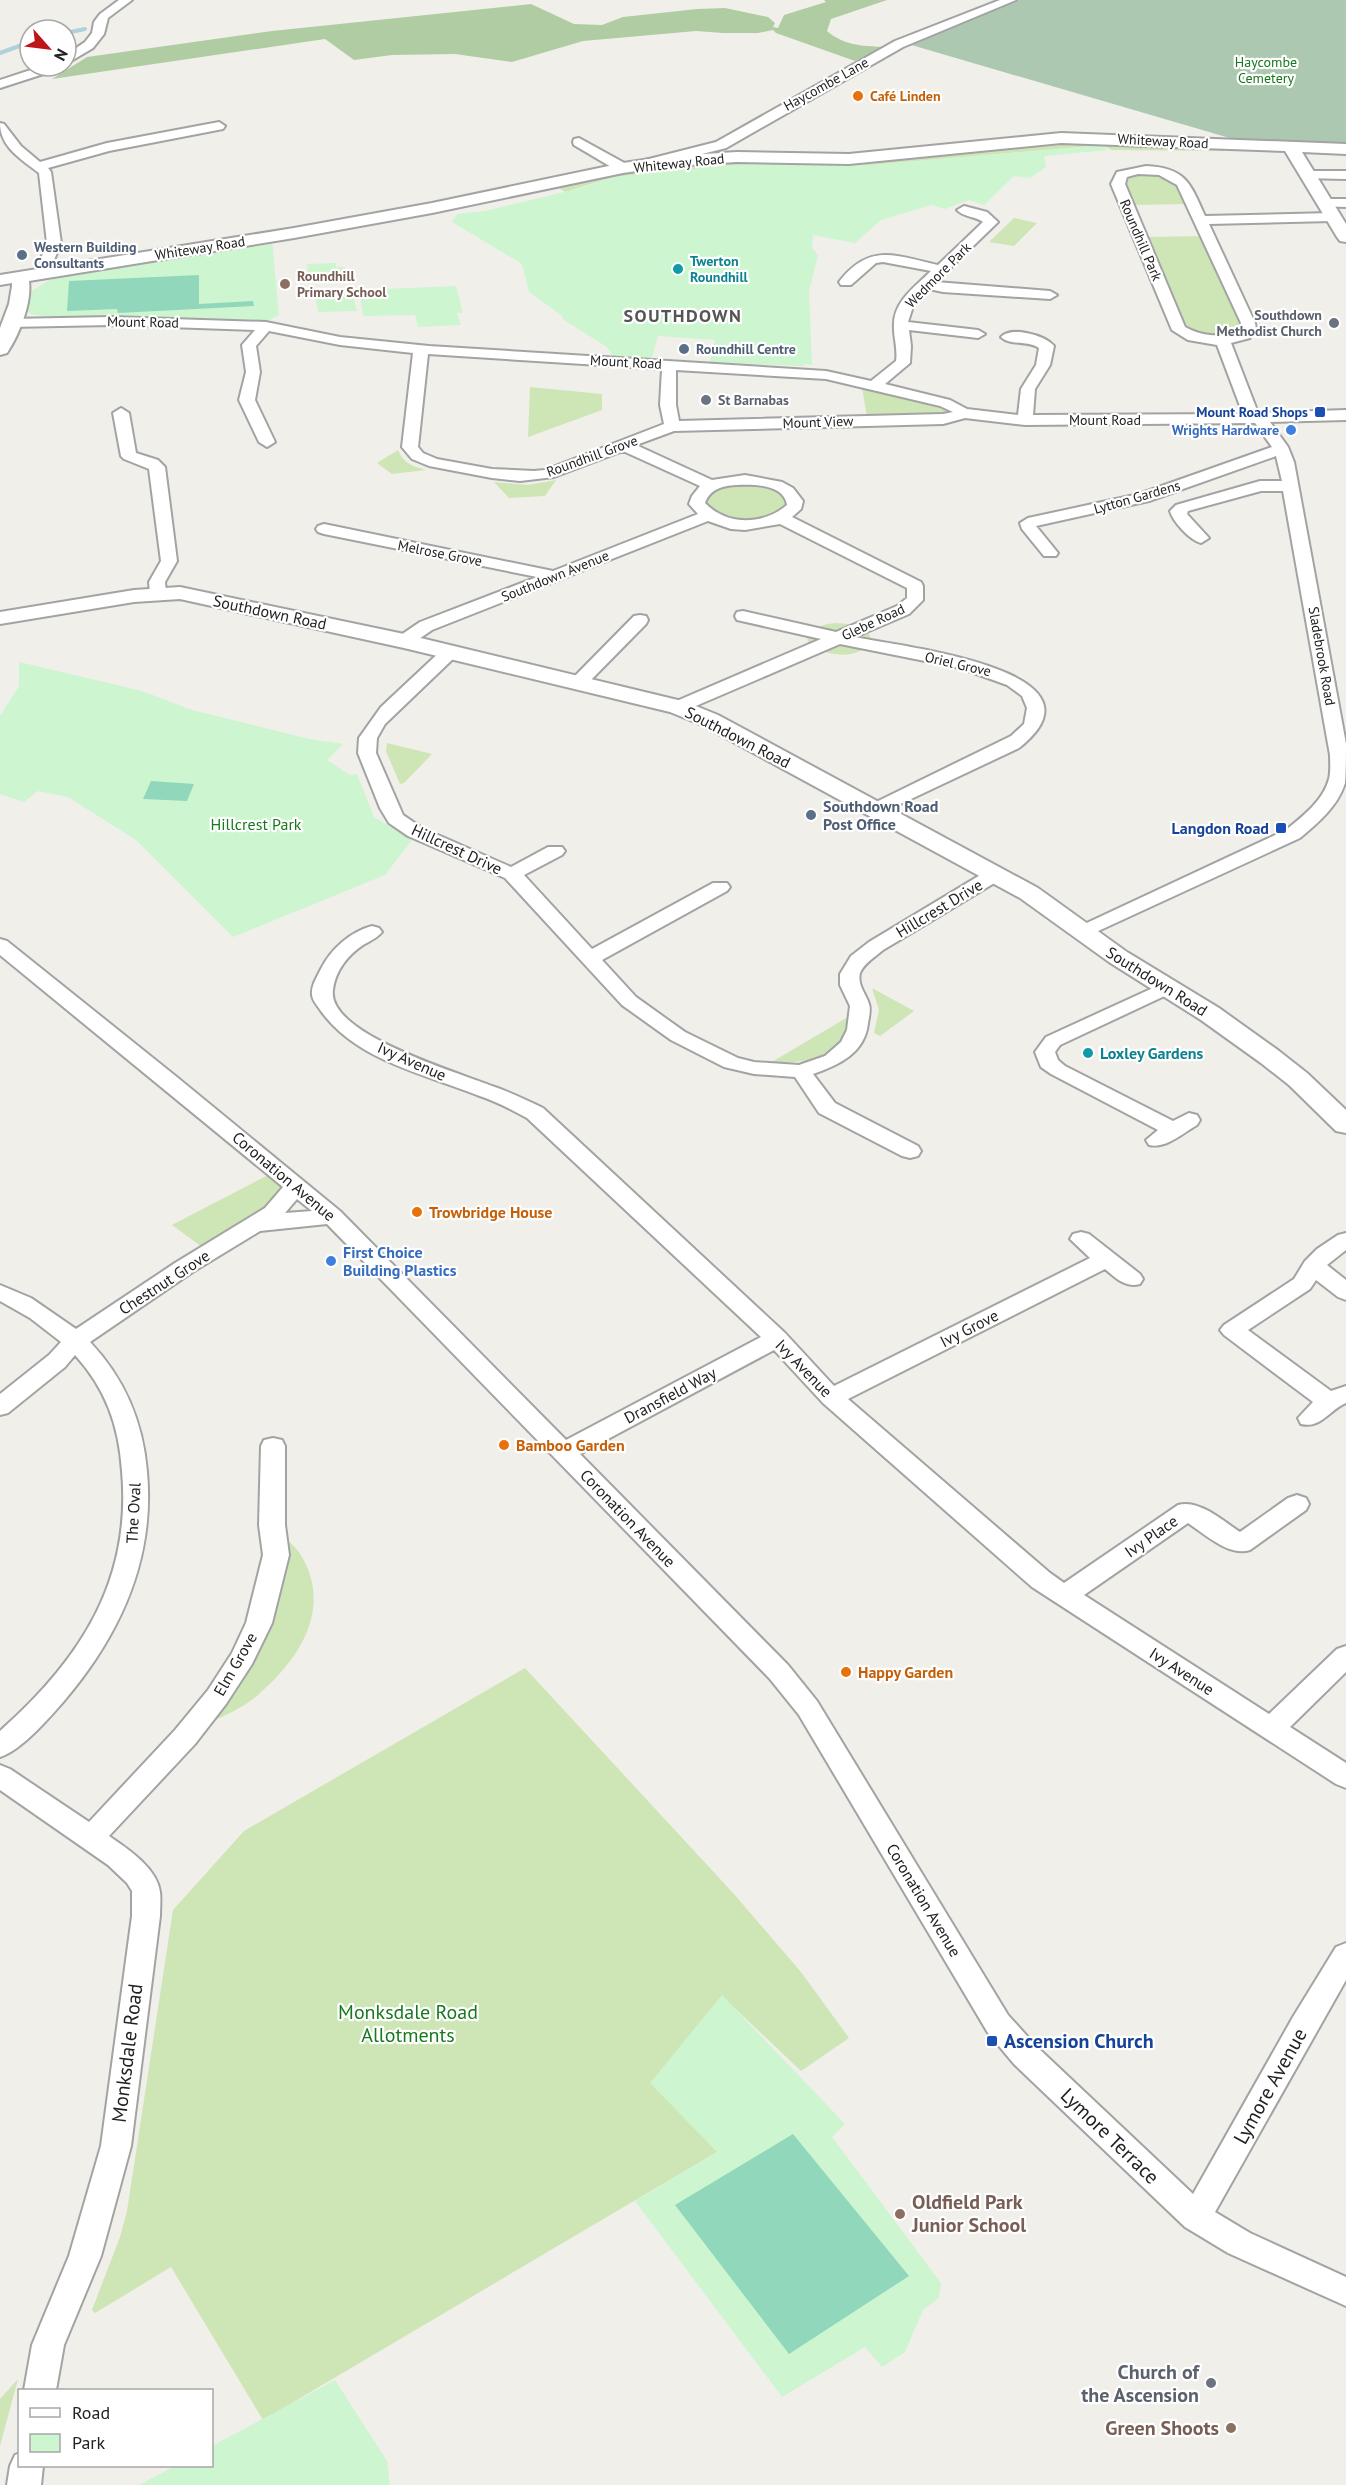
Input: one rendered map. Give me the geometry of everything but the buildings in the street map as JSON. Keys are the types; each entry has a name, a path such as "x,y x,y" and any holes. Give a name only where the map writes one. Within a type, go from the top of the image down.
{"street":[{"path":"78,52 89,45 98,34 100,22 104,16 126,0"},
{"name":"Haycombe Lane","path":"642,165 720,145 887,50 1010,0"},
{"path":"0,84 18,78"},
{"path":"4,113 28,149 45,164 54,243 42,274"},
{"path":"0,127 16,149 45,164 107,147 219,126"},
{"name":"Whiteway Road","path":"0,280 432,208 642,165 737,157 849,159 1061,138 1346,149"},
{"path":"579,142 623,168"},
{"path":"1292,147 1346,237"},
{"name":"Roundhill Park","path":"1148,170 1177,177 1184,183 1250,329 1245,335 1223,341 1194,337 1179,330 1118,184 1118,179 1128,172 1148,170"},
{"path":"1307,175 1346,175"},
{"path":"1202,220 1328,210 1346,203"},
{"name":"Wedmore Park","path":"875,385 903,363 905,354 900,316 908,301 991,222 982,215 964,210"},
{"path":"846,282 872,260 883,258 940,269"},
{"path":"0,350 22,288 20,277"},
{"path":"925,284 943,288 1050,295"},
{"name":"Mount Road","path":"10,323 111,321 266,326 340,341 421,350 826,375 945,403 963,413 1025,420 1346,415"},
{"path":"900,325 978,334"},
{"path":"266,326 249,345 253,372 247,400 267,442"},
{"path":"1008,337 1036,339 1047,346 1043,365 1028,389 1025,420"},
{"path":"1223,341 1255,418"},
{"name":"Roundhill Grove","path":"421,350 410,447 413,453 423,460 526,477 548,474 672,426"},
{"path":"669,364 668,405 672,426"},
{"path":"103,414 138,411"},
{"path":"121,413 129,456 152,463 157,467 169,561 157,582 159,593"},
{"name":"Mount View","path":"672,426 943,418 955,417 963,413"},
{"name":"Sladebrook Road","path":"1083,932 1276,844 1337,801 1339,755 1286,462 1280,449 1255,418"},
{"path":"623,445 711,485"},
{"name":"Lytton Gardens","path":"1050,553 1028,523 1143,498 1280,449"},
{"path":"752,480 773,483 786,489 795,501 795,506 781,518 752,524 733,524 708,516 697,504 700,493 711,485 726,481 752,480"},
{"path":"1201,538 1179,515 1178,511 1182,508 1260,486 1289,486"},
{"name":"Southdown Avenue","path":"404,641 426,626 708,516"},
{"name":"Glebe Road","path":"678,707 812,647 903,610 915,600 915,586 781,518"},
{"name":"Melrose Grove","path":"324,529 556,576"},
{"name":"Southdown Road","path":"0,618 159,593 193,595 404,641 678,707 710,720 1029,893 1083,932 1166,988 1210,1014 1270,1057 1298,1079 1346,1125"},
{"name":"Oriel Grove","path":"743,616 976,666 999,674 1029,693 1036,704 1036,719 1027,734 1013,744 875,810"},
{"path":"579,682 640,620"},
{"name":"Hillcrest Drive","path":"450,652 372,730 366,745 388,808 396,819 415,832 512,874 629,1001 678,1036 731,1063 754,1068 801,1071 832,1060 850,1045 857,1030 860,1006 850,985 850,974 858,960 876,946 994,875"},
{"name":"Hillcrest Drive","path":"512,874 555,851"},
{"path":"588,959 720,887"},
{"name":"Ivy Avenue","path":"354,935 335,960 322,988 324,1000 347,1029 429,1072 517,1101 535,1113 777,1339 831,1396 1041,1580 1346,1777"},
{"name":"Coronation Avenue","path":"0,945 332,1216 779,1672 808,1708 998,2024 1025,2055"},
{"path":"1166,988 1053,1041 1045,1052 1048,1063 1058,1070 1173,1130"},
{"path":"801,1071 827,1108 910,1150"},
{"name":"Chestnut Grove","path":"0,1407 57,1361 76,1340 166,1279 273,1213 296,1186"},
{"name":"Chestnut Grove","path":"252,1226 271,1221 332,1216"},
{"path":"1081,1239 1132,1279"},
{"path":"1310,1418 1338,1398 1232,1330 1297,1288 1325,1254 1346,1240"},
{"name":"Ivy Grove","path":"831,1396 1106,1259"},
{"path":"1313,1266 1346,1292"},
{"name":"The Oval","path":"0,1293 42,1315 76,1340 101,1371 120,1402 129,1425 135,1471 135,1515 130,1557 116,1598 92,1645 72,1673 0,1747"},
{"name":"Dransfield Way","path":"564,1452 777,1339"},
{"name":"Elm Grove","path":"90,1839 185,1737 217,1697 243,1657 259,1623 276,1555 272,1525 273,1446"},
{"name":"Ivy Place","path":"1065,1595 1187,1511 1241,1544 1297,1504"},
{"path":"1272,1729 1346,1656"},
{"name":"Monksdale Road","path":"0,1776 118,1857 137,1875 146,1890 146,1916 135,1982 116,2146 85,2256 48,2345 40,2389"},
{"name":"Lymore Avenue","path":"1196,2217 1303,2026 1346,1955"},
{"name":"Lymore Terrace","path":"1025,2055 1196,2217 1239,2243 1346,2292"},
{"path":"24,2485 27,2467"}],"green space":[{"path":"824,0 887,0 831,19 827,31 846,42 882,47 855,61 773,30 758,33 696,31 583,41 512,62 455,54 392,55 354,60 325,39 78,75 78,63 87,57 272,31 531,4 574,24 602,25 623,17 725,8 768,17 775,23 773,27 778,28 784,15 826,2"},
{"name":"Haycombe Cemetery","path":"1019,0 1346,0 1346,144 1233,139 908,44"},
{"path":"1069,142 1227,149 1226,151 1111,150 1103,145 870,165 752,163 614,177 565,192 555,186 683,163"},
{"path":"1103,145 1107,150 1044,156 1046,167 1030,178 1014,176 984,205 969,200 945,209 931,205 881,220 855,243 813,235 812,248 818,255 809,292 812,365 710,362 715,340 658,336 652,358 613,356 607,347 564,320 561,315 529,292 522,264 452,222 457,214 485,211 581,188 614,177 752,163 870,165"},
{"path":"1154,173 1175,180 1187,204 1132,205 1123,182 1133,174"},
{"path":"1014,218 1037,223 1014,246 989,242"},
{"path":"1203,236 1245,327 1237,335 1199,336 1183,327 1146,237"},
{"path":"272,240 279,315 269,320 49,317 31,314 27,311 30,292 56,276"},
{"path":"336,263 336,267 345,267 347,279 309,281 307,264"},
{"path":"199,275 199,304 253,301 254,306 118,313 117,309 67,311 69,281"},
{"path":"456,286 463,313 457,313 461,325 418,327 415,315 363,316 359,290"},
{"path":"352,293 357,311 318,312 315,295"},
{"path":"530,387 602,394 602,410 528,437"},
{"path":"862,388 943,409 948,413 867,417"},
{"path":"398,450 400,455 413,466 426,470 392,474 377,463"},
{"path":"556,480 545,496 509,498 494,482 528,485"},
{"path":"744,483 773,487 786,495 788,506 773,516 742,521 723,518 705,505 707,495 717,488"},
{"path":"836,623 849,624 868,632 871,639 859,651 842,655 823,651 808,642 807,636 813,630"},
{"name":"Hillcrest Park","path":"19,662 142,691 192,710 309,739 343,744 327,760 350,775 357,774 374,817 412,840 385,875 233,937 136,840 68,797 38,791 24,802 0,794 0,716 19,686"},
{"path":"387,743 432,754 404,783 400,784 386,751"},
{"path":"151,781 194,784 187,801 143,799"},
{"path":"872,988 914,1011 880,1036 874,1033 879,1010"},
{"path":"848,1017 840,1042 821,1056 796,1062 770,1063"},
{"path":"272,1173 283,1185 264,1211 202,1247 172,1225"},
{"path":"281,1537 291,1543 309,1572 313,1590 310,1624 294,1655 271,1683 246,1703 206,1724 242,1668 274,1606 285,1564"},
{"name":"Monksdale Road Allotments","path":"525,1668 734,1894 801,1972 849,2038 801,2071 722,1996 717,2152 263,2420 171,2267 95,2313 92,2310 120,2237 127,2211 173,1910 244,1831"},
{"path":"722,1995 845,2124 832,2137 941,2283 939,2298 923,2310 905,2352 882,2367 865,2347 782,2397 635,2201 717,2152 650,2083"},
{"path":"793,2134 909,2276 789,2354 675,2205"},
{"path":"18,2379 0,2446 0,2399"},
{"path":"335,2380 387,2461 390,2485 139,2485 173,2467 213,2467 213,2445"}],"waterway":[{"path":"78,30 85,29"},
{"path":"0,53 18,46"}],"place":[{"name":"Café Linden","path":"858,96"},
{"name":"Western Building Consultants","path":"22,255"},
{"name":"Twerton Roundhill","path":"678,269"},
{"name":"Roundhill Primary School","path":"285,284"},
{"name":"Southdown Methodist Church","path":"1334,323"},
{"name":"Roundhill Centre","path":"684,349"},
{"name":"St Barnabas","path":"706,400"},
{"name":"Mount Road Shops","path":"1320,412"},
{"name":"Wrights Hardware","path":"1291,430"},
{"name":"Southdown Road Post Office","path":"811,815"},
{"name":"Langdon Road","path":"1281,828"},
{"name":"Loxley Gardens","path":"1088,1053"},
{"name":"Trowbridge House","path":"417,1212"},
{"name":"First Choice Building Plastics","path":"331,1261"},
{"name":"Bamboo Garden","path":"504,1445"},
{"name":"Happy Garden","path":"846,1672"},
{"name":"Ascension Church","path":"992,2041"},
{"name":"Oldfield Park Junior School","path":"900,2214"},
{"name":"Church of the Ascension","path":"1211,2383"},
{"name":"Green Shoots","path":"1231,2428"}],"district":[{"name":"SOUTHDOWN","path":"683,315"}]}
